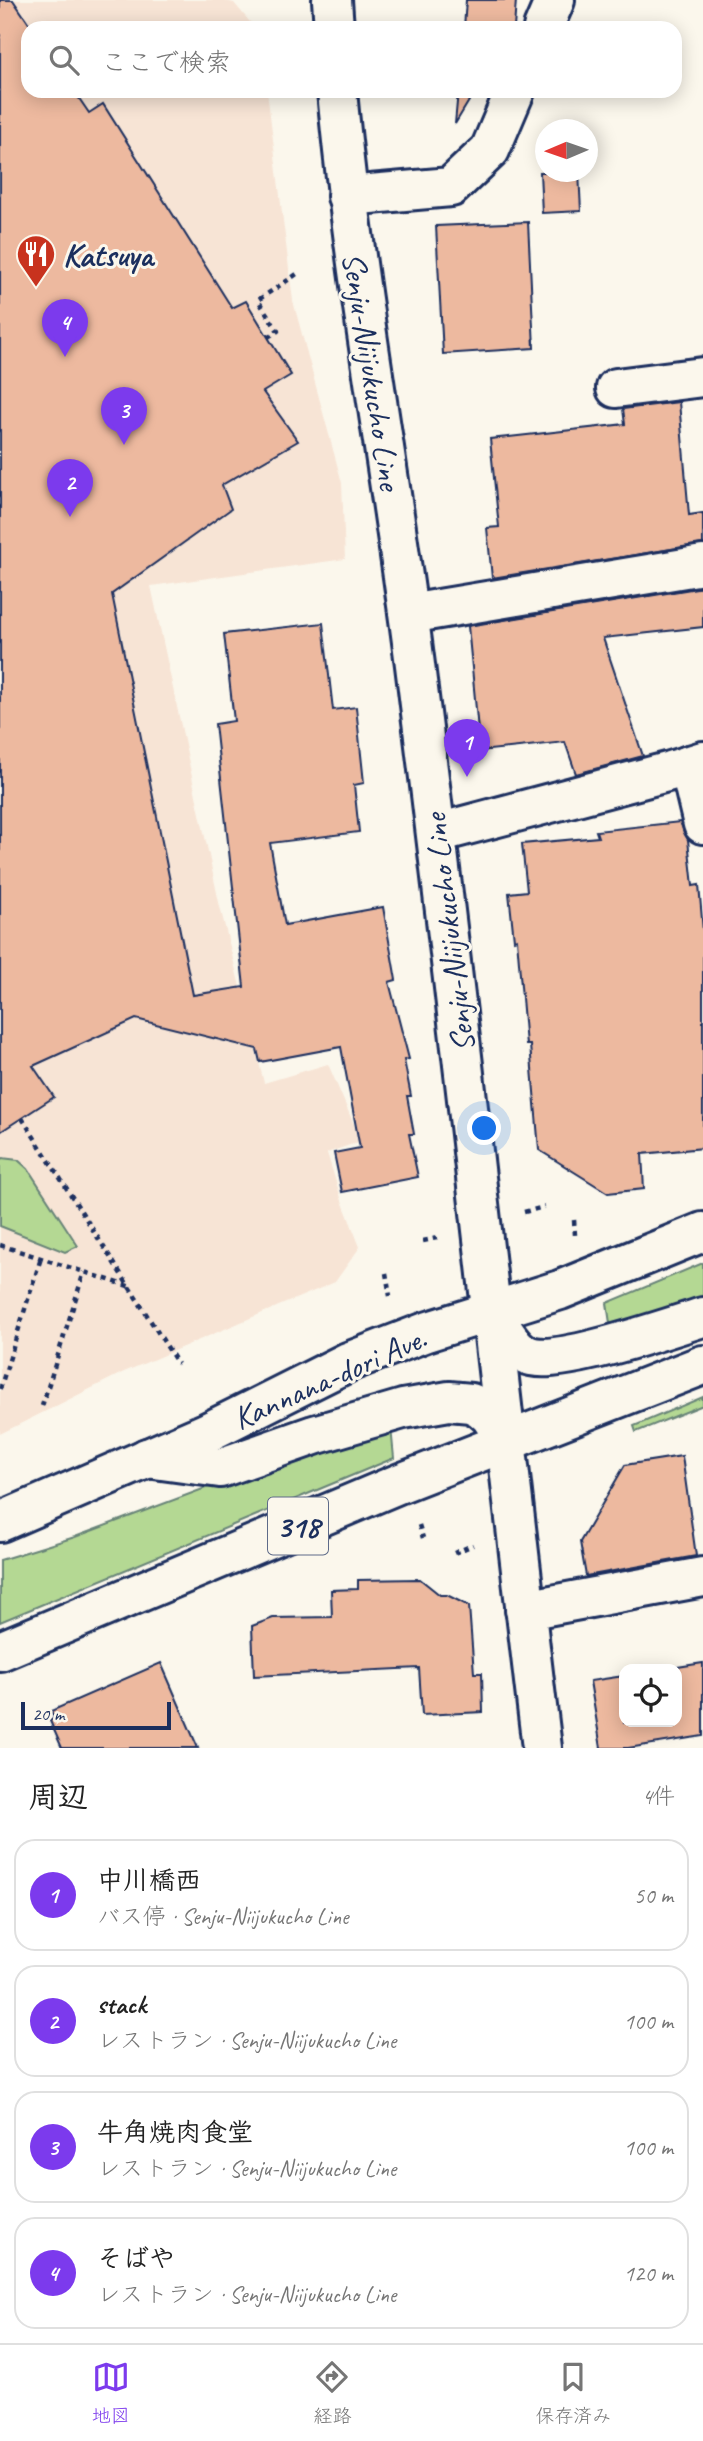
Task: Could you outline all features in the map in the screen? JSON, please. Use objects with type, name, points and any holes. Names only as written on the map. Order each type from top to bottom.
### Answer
[{"type":"main road","points":[[332,0],[334,21]]},
{"type":"main road","points":[[545,21],[555,0]]},
{"type":"main road","name":"Senju-Niijukucho Line","points":[[338,98],[347,196],[409,614],[437,833],[542,1748]]},
{"type":"main road","points":[[347,196],[451,187],[490,150],[512,98]]},
{"type":"main road","points":[[616,388],[703,377]]},
{"type":"main road","points":[[409,614],[703,565]]},
{"type":"main road","points":[[437,833],[696,763],[703,824]]},
{"type":"main road","name":"Kannana-dori Ave.","points":[[0,1522],[206,1433],[348,1362],[426,1332],[560,1290],[703,1232]]},
{"type":"main road","points":[[492,1312],[515,1346],[535,1357],[576,1352],[703,1317]]},
{"type":"main road","name":"318","points":[[0,1651],[398,1484],[703,1366]]},
{"type":"main road","points":[[146,1458],[220,1468],[314,1435],[404,1409],[449,1401],[481,1408],[490,1416],[507,1442]]},
{"type":"main road","points":[[525,1610],[703,1577]]},
{"type":"path","points":[[268,337],[278,331],[258,300],[297,274]]},
{"type":"path","points":[[22,1118],[178,1363]]},
{"type":"path","points":[[519,1214],[544,1207]]},
{"type":"path","points":[[0,1245],[131,1287]]},
{"type":"path","points":[[0,1389],[41,1258]]},
{"type":"path","points":[[42,1406],[84,1272]]},
{"type":"path","points":[[386,1273],[391,1302]]},
{"type":"path","points":[[454,1553],[475,1544]]},
{"type":"shaded area","points":[[0,0],[221,0],[234,3],[249,21],[21,21],[21,98],[268,98],[293,301],[342,483],[345,559],[151,586],[220,907],[264,1083],[328,1064],[361,1141],[327,1153],[360,1247],[335,1282],[124,1372],[0,1434]]},
{"type":"green space","points":[[2,1158],[18,1160],[28,1169],[78,1246],[65,1252],[0,1226]]},
{"type":"green space","points":[[703,1263],[703,1302],[611,1330],[607,1303]]},
{"type":"green space","points":[[703,1397],[703,1405],[636,1432],[634,1426]]},
{"type":"green space","points":[[391,1427],[394,1458],[0,1622],[0,1560],[75,1537],[227,1480]]},
{"type":"building","points":[[0,0],[13,0],[27,21],[21,21],[21,98],[79,98],[89,113],[103,104],[232,308],[246,301],[291,375],[263,392],[298,441],[222,485],[231,509],[112,594],[193,995],[244,987],[215,724],[234,721],[224,634],[323,623],[333,710],[356,707],[364,783],[354,785],[359,832],[270,843],[285,925],[383,907],[396,980],[389,982],[409,1059],[404,1060],[411,1096],[407,1096],[414,1134],[409,1134],[418,1177],[342,1192],[334,1153],[360,1148],[341,1047],[260,1062],[257,1049],[136,1019],[33,1066],[54,1097],[0,1132]]},
{"type":"building","points":[[466,0],[516,0],[514,21],[464,21]]},
{"type":"building","points":[[457,98],[471,98],[455,124]]},
{"type":"building","points":[[540,182],[580,182],[581,211],[542,213]]},
{"type":"building","points":[[528,222],[534,348],[443,354],[436,226]]},
{"type":"building","points":[[679,402],[689,515],[703,513],[703,544],[492,578],[487,528],[499,527],[490,439],[625,424],[623,409]]},
{"type":"building","points":[[703,587],[703,627],[603,638],[643,756],[576,774],[565,742],[480,751],[468,626]]},
{"type":"building","points":[[680,822],[688,840],[693,886],[699,885],[703,931],[703,1148],[642,1154],[644,1189],[608,1193],[539,1150],[530,1045],[526,1045],[517,939],[514,940],[509,893],[527,891],[522,844],[598,837],[596,831]]},
{"type":"building","points":[[682,1456],[696,1556],[586,1576],[580,1542],[625,1465]]},
{"type":"building","points":[[420,1579],[440,1595],[447,1595],[469,1606],[474,1673],[482,1673],[483,1712],[422,1715],[419,1668],[254,1676],[252,1626],[273,1618],[332,1617],[331,1590],[358,1589],[358,1580]]},
{"type":"building","points":[[161,1663],[198,1748],[62,1748],[50,1721],[54,1718],[51,1711]]},
{"type":"building","points":[[703,1663],[703,1736],[628,1748],[601,1748],[590,1681],[619,1677],[619,1727],[682,1727],[682,1666]]},
{"type":"place","name":"Katsuya","points":[[36,288]]},
{"type":"place","name":"そばや","points":[[65,357]]},
{"type":"place","name":"牛角焼肉食堂","points":[[124,445]]},
{"type":"place","name":"stack","points":[[70,517]]},
{"type":"place","name":"中川橋西","points":[[467,777]]}]
